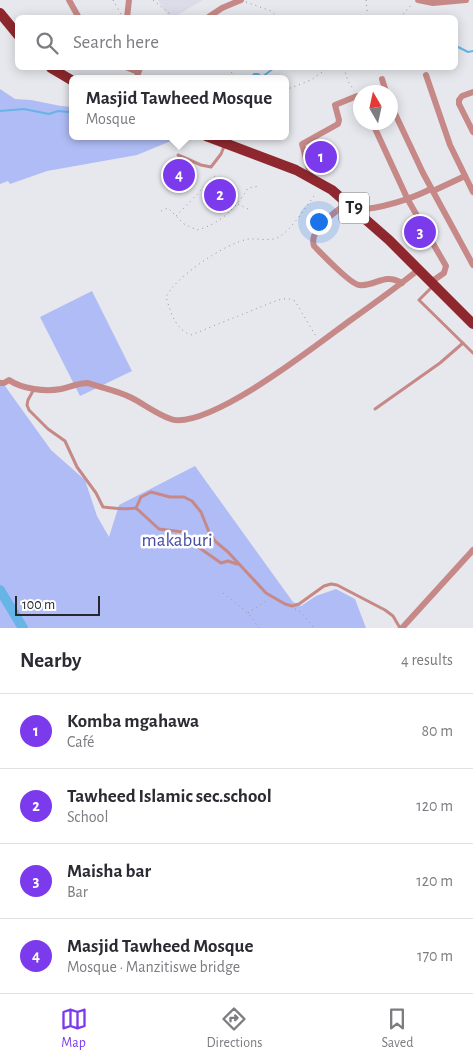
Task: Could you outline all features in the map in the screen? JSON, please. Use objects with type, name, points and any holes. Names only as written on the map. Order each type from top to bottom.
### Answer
[{"type":"highway","points":[[0,14],[15,32]]},
{"type":"highway","points":[[54,70],[69,79]]},
{"type":"highway","name":"T9","points":[[216,140],[311,177],[332,190],[348,202],[473,324]]},
{"type":"street","points":[[69,0],[77,15]]},
{"type":"street","points":[[126,15],[129,0]]},
{"type":"street","points":[[212,15],[240,0]]},
{"type":"street","points":[[417,0],[440,2],[466,0]]},
{"type":"street","points":[[426,75],[440,120],[473,192]]},
{"type":"street","points":[[382,79],[384,85]]},
{"type":"street","points":[[473,92],[462,96],[459,100],[459,104],[473,132]]},
{"type":"street","points":[[311,177],[302,144],[338,124],[339,120],[335,105],[353,99]]},
{"type":"street","points":[[398,120],[432,190],[473,265]]},
{"type":"street","points":[[376,130],[408,200],[446,266],[444,273],[433,283]]},
{"type":"street","points":[[356,210],[380,208],[408,200],[465,176]]},
{"type":"street","points":[[348,202],[314,233],[312,240],[314,246],[354,283],[365,284],[390,278],[402,283]]},
{"type":"street","points":[[0,383],[9,380],[18,385],[35,389],[58,389],[88,383],[130,396],[171,419],[182,420],[204,414],[231,401],[287,368],[418,270]]},
{"type":"street","points":[[401,628],[473,550]]},
{"type":"lane","points":[[178,155],[211,168],[222,154],[226,144]]},
{"type":"lane","points":[[433,283],[419,300],[473,353]]},
{"type":"lane","points":[[375,409],[440,363],[463,343]]},
{"type":"lane","points":[[35,389],[28,400],[29,410],[48,429],[65,441],[77,467],[96,493],[103,507],[113,506],[120,510],[136,508],[159,529],[183,532],[191,542],[221,563],[228,561],[240,565]]},
{"type":"lane","points":[[136,508],[141,497],[151,492],[170,497],[188,498],[197,505],[213,538],[272,597],[292,606],[299,604],[324,586],[337,585],[385,610],[393,616],[401,628]]},
{"type":"path","points":[[113,0],[123,15]]},
{"type":"path","points":[[153,0],[170,15]]},
{"type":"path","points":[[240,0],[271,11],[276,15]]},
{"type":"path","points":[[366,0],[368,15]]},
{"type":"path","points":[[403,15],[417,0]]},
{"type":"path","points":[[289,88],[311,80],[325,70]]},
{"type":"path","points":[[345,70],[348,81],[353,88]]},
{"type":"path","points":[[176,216],[216,175]]},
{"type":"path","points":[[161,211],[168,208],[190,228],[197,230],[208,227],[230,212],[248,188],[259,186]]},
{"type":"path","points":[[203,190],[230,212]]},
{"type":"path","points":[[314,196],[280,236],[266,240],[248,239],[217,251],[175,284],[169,290],[166,298],[177,324],[183,332],[191,335],[273,302],[290,298],[295,301],[320,342]]},
{"type":"path","points":[[237,204],[248,209]]},
{"type":"path","points":[[223,593],[248,613],[259,628]]},
{"type":"path","points":[[248,613],[272,597]]},
{"type":"path","points":[[292,606],[314,628]]},
{"type":"shaded area","points":[[158,0],[203,0],[177,15],[168,15]]},
{"type":"green space","points":[[0,89],[15,99],[69,107],[69,140],[173,140],[137,155],[47,171],[10,184],[8,181],[0,184]]},
{"type":"green space","points":[[92,291],[132,371],[80,396],[40,317]]},
{"type":"green space","name":"makaburi","points":[[0,379],[51,450],[85,480],[97,516],[109,537],[119,505],[195,466],[293,602],[301,606],[316,596],[336,589],[355,599],[366,628],[0,628]]},
{"type":"waterway","points":[[458,47],[468,52],[473,51]]},
{"type":"waterway","points":[[265,75],[271,70]]},
{"type":"waterway","points":[[253,75],[259,75]]},
{"type":"waterway","points":[[0,111],[24,109],[49,114],[58,111],[69,112]]},
{"type":"waterway","points":[[0,590],[23,628]]},
{"type":"place","name":"Komba mgahawa","points":[[321,157]]},
{"type":"place","name":"Masjid Tawheed Mosque","points":[[179,175]]},
{"type":"place","name":"Tawheed Islamic sec.school","points":[[220,195]]},
{"type":"place","name":"Maisha bar","points":[[420,232]]}]
